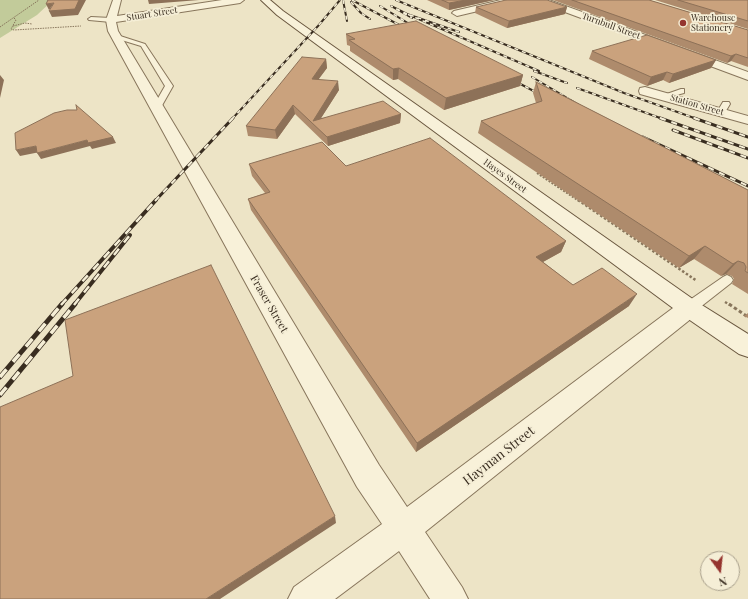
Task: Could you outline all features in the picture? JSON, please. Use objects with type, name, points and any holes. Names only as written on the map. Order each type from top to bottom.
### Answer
[{"type":"street","name":"Stuart Street","points":[[109,19],[240,0]]},
{"type":"street","name":"Hayes Street","points":[[265,0],[280,13],[689,308],[748,347]]},
{"type":"street","points":[[457,12],[513,0]]},
{"type":"street","name":"Turnbull Street","points":[[541,0],[748,76]]},
{"type":"street","name":"Fraser Street","points":[[109,19],[157,107],[368,476],[450,599]]},
{"type":"street","name":"Station Street","points":[[646,91],[724,108],[748,120]]},
{"type":"street","name":"Hayman Street","points":[[306,599],[430,509],[689,308]]},
{"type":"lane","points":[[109,19],[143,45],[169,86],[157,107]]},
{"type":"lane","points":[[665,96],[681,90]]},
{"type":"lane","points":[[689,308],[727,280]]},
{"type":"path","points":[[1,26],[39,0]]},
{"type":"path","points":[[14,18],[16,20],[12,30],[74,26],[85,27]]},
{"type":"path","points":[[13,26],[25,23],[32,24]]},
{"type":"path","points":[[738,311],[748,317]]},
{"type":"green space","points":[[0,0],[53,0],[37,15],[0,38]]},
{"type":"building","points":[[48,0],[79,0],[75,9],[49,11],[54,3],[46,4]]},
{"type":"building","points":[[442,0],[466,0],[449,3]]},
{"type":"building","points":[[506,0],[547,0],[567,7],[509,21],[476,7]]},
{"type":"building","points":[[572,0],[649,0],[748,30],[748,58],[736,54],[731,56]]},
{"type":"building","points":[[678,0],[748,0],[748,21]]},
{"type":"building","points":[[416,21],[523,75],[446,98],[399,68],[393,69],[349,40],[355,39],[346,34]]},
{"type":"building","points":[[647,35],[716,60],[673,74],[667,72],[651,77],[592,51]]},
{"type":"building","points":[[302,57],[326,59],[312,79],[338,81],[313,121],[383,101],[401,114],[327,137],[293,105],[275,130],[246,126]]},
{"type":"building","points":[[536,82],[748,190],[748,273],[745,271],[746,267],[744,263],[738,261],[733,264],[705,246],[689,256],[481,121],[542,101]]},
{"type":"building","points":[[76,105],[113,137],[88,143],[87,140],[37,153],[36,146],[16,150],[15,133],[54,113],[67,110],[77,110]]},
{"type":"building","points":[[430,138],[566,241],[536,257],[573,285],[602,268],[637,294],[417,443],[248,199],[270,192],[249,164],[322,142],[346,166]]},
{"type":"building","points":[[211,265],[335,516],[206,599],[0,599],[0,407],[73,376],[65,320]]},
{"type":"railway","points":[[232,119],[340,0]]},
{"type":"railway","points":[[343,0],[347,21]]},
{"type":"railway","points":[[352,0],[403,27]]},
{"type":"railway","points":[[396,0],[624,93],[697,119]]},
{"type":"railway","points":[[351,2],[361,13],[370,19]]},
{"type":"railway","points":[[380,6],[416,28]]},
{"type":"railway","points":[[407,14],[391,6],[412,18]]},
{"type":"railway","points":[[407,14],[459,32]]},
{"type":"railway","points":[[407,14],[539,71]]},
{"type":"railway","points":[[534,71],[567,83]]},
{"type":"railway","points":[[532,77],[579,105]]},
{"type":"railway","points":[[511,79],[543,96]]},
{"type":"railway","points":[[577,88],[663,119]]},
{"type":"railway","points":[[155,201],[233,118]]},
{"type":"railway","points":[[660,118],[748,149]]},
{"type":"railway","points":[[694,118],[748,137]]},
{"type":"railway","points":[[673,130],[748,158]]},
{"type":"railway","points":[[643,137],[748,186]]},
{"type":"railway","points":[[61,305],[156,200]]},
{"type":"railway","points":[[74,305],[130,235]]},
{"type":"railway","points":[[0,377],[62,304]]},
{"type":"railway","points":[[0,395],[75,304]]},
{"type":"place","name":"Warehouse Stationery","points":[[683,23]]}]
